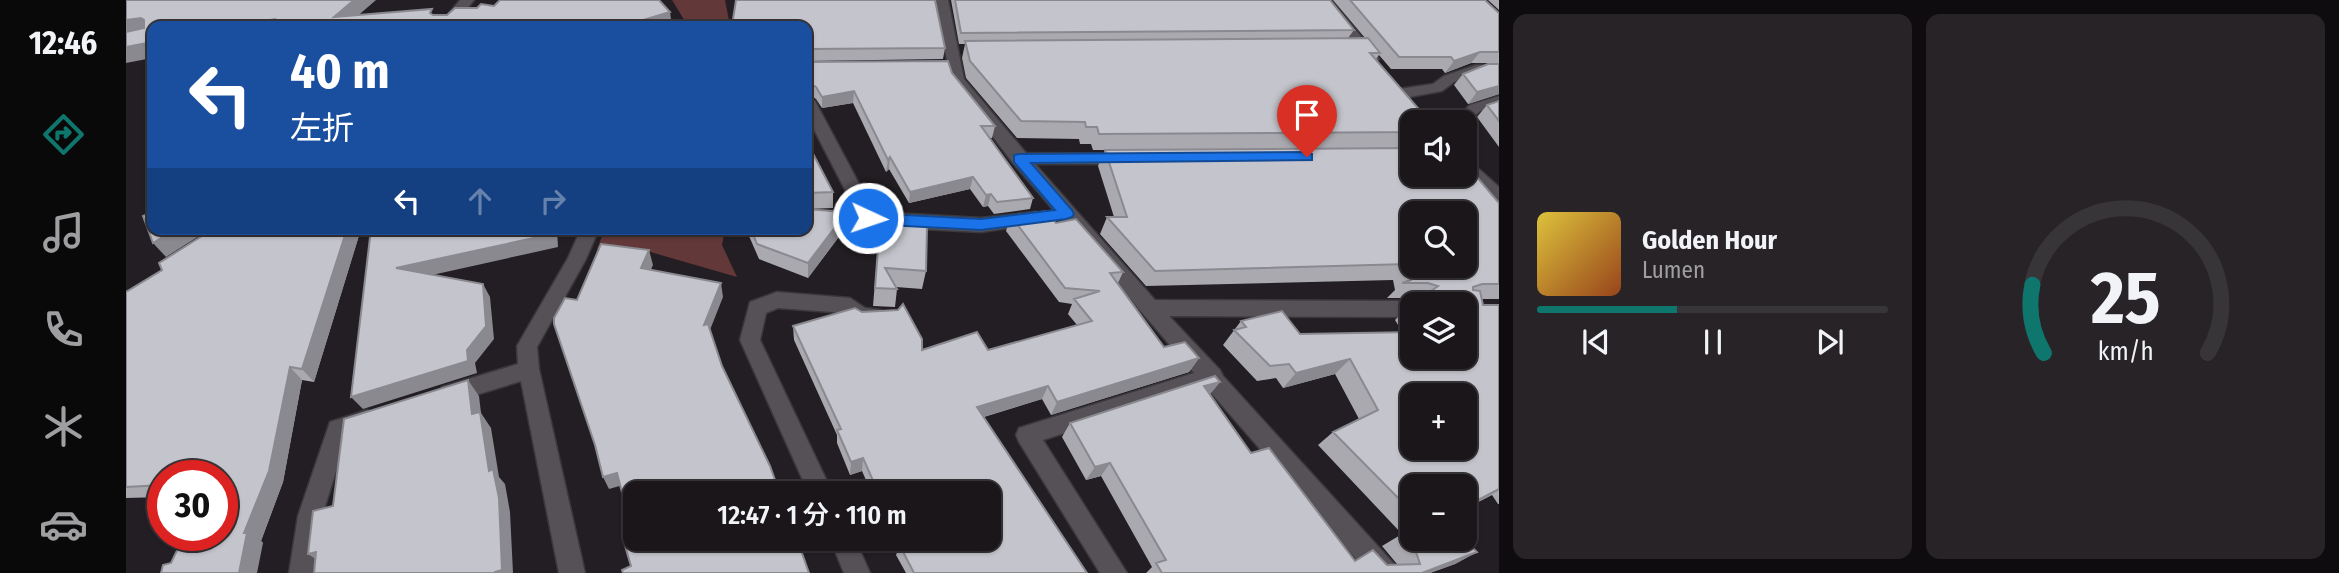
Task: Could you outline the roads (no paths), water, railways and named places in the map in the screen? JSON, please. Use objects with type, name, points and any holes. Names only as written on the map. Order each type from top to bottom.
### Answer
[{"type":"street","points":[[450,21],[467,0]]},
{"type":"street","points":[[941,0],[957,80],[1066,214],[1213,376],[1385,573]]},
{"type":"street","points":[[1324,0],[1356,48],[1392,85],[1411,110]]},
{"type":"street","points":[[1392,85],[1437,88],[1449,79],[1476,69],[1499,69]]},
{"type":"street","points":[[1473,110],[1499,101]]},
{"type":"street","points":[[812,111],[868,218]]},
{"type":"street","points":[[1019,159],[1141,158]]},
{"type":"street","points":[[1477,177],[1499,197]]},
{"type":"street","points":[[812,217],[981,225],[1066,214]]},
{"type":"street","points":[[572,573],[529,369],[527,346],[587,235]]},
{"type":"street","points":[[815,481],[750,341],[757,308],[778,300],[850,306],[861,316],[889,316]]},
{"type":"street","points":[[1152,308],[1400,309]]},
{"type":"street","points":[[427,401],[529,369]]},
{"type":"street","points":[[1114,573],[1027,435],[1213,376]]},
{"type":"street","points":[[302,573],[310,516],[338,429],[389,413]]},
{"type":"street","points":[[847,551],[857,573]]}]
